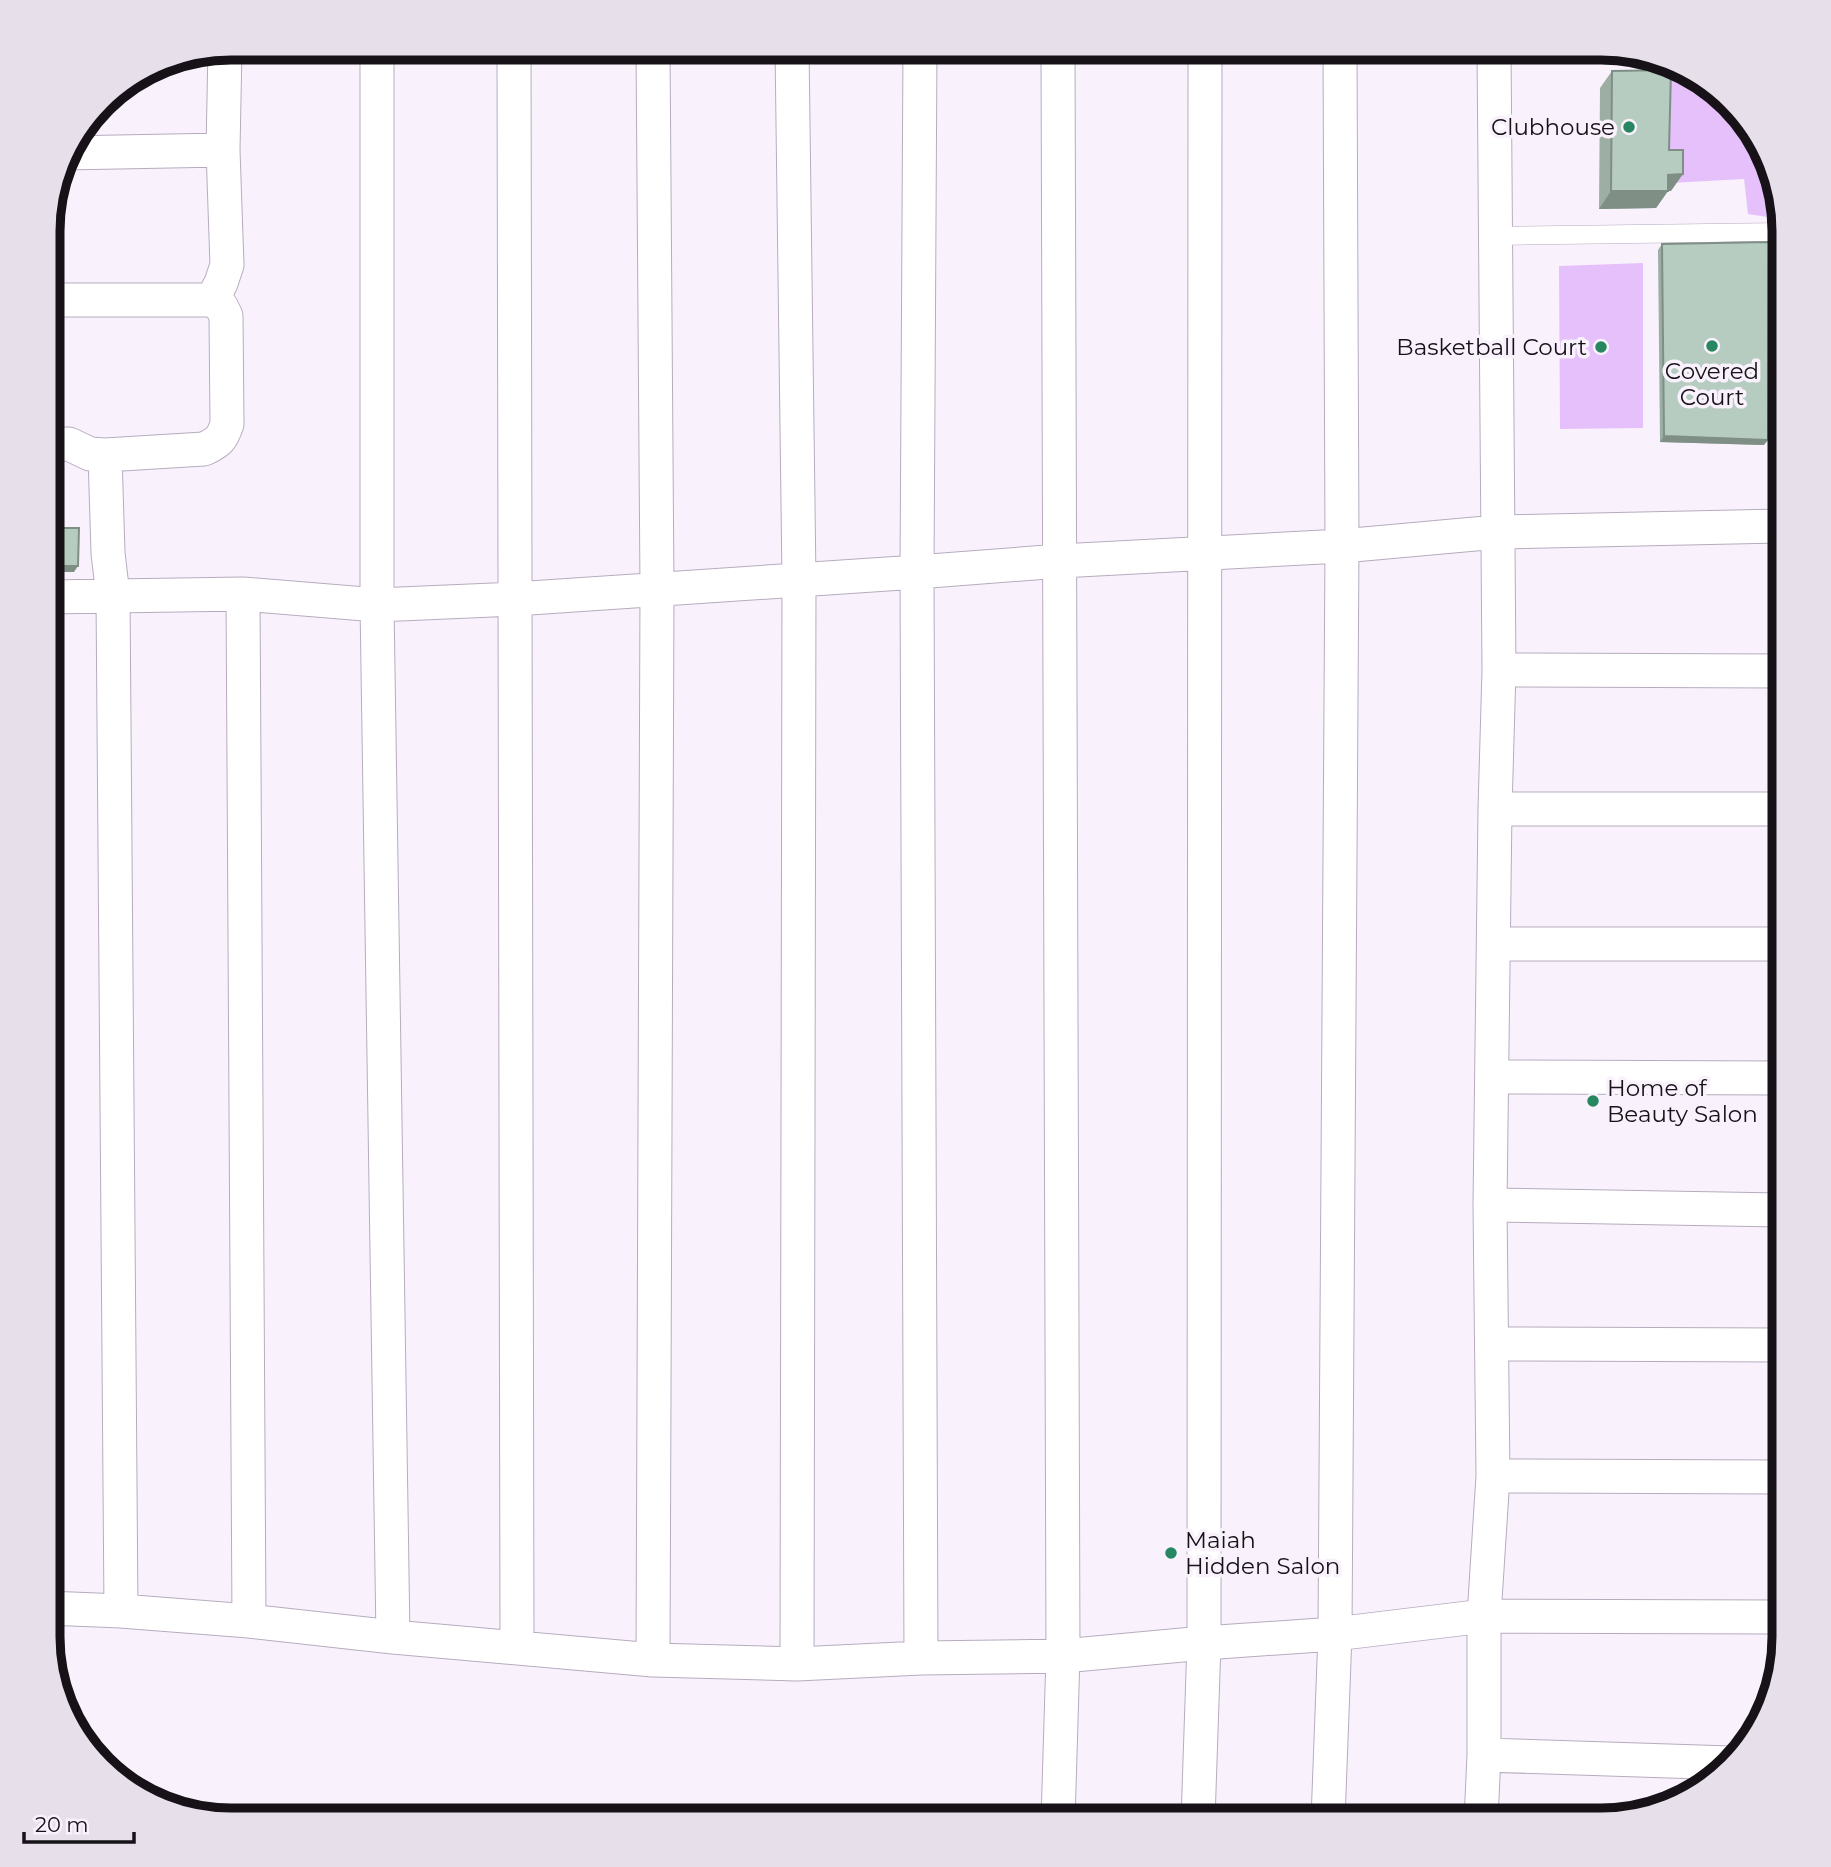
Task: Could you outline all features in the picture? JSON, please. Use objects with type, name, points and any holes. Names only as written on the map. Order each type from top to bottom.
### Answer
[{"type":"street","points":[[212,300],[227,265],[223,149],[225,60]]},
{"type":"street","points":[[377,60],[377,605],[393,1637]]},
{"type":"street","points":[[514,60],[517,1648]]},
{"type":"street","points":[[653,60],[657,589],[653,1660]]},
{"type":"street","points":[[792,60],[799,580],[797,1664]]},
{"type":"street","points":[[920,60],[917,572],[921,1658]]},
{"type":"street","points":[[1058,60],[1063,1656],[1058,1808]]},
{"type":"street","points":[[1198,1808],[1204,1643],[1205,60]]},
{"type":"street","points":[[1328,1808],[1335,1634],[1342,546],[1340,60]]},
{"type":"street","points":[[1482,1808],[1484,1616],[1493,1476],[1490,1205],[1499,670],[1494,60]]},
{"type":"street","points":[[79,153],[223,149]]},
{"type":"street","points":[[60,300],[212,300],[221,306],[226,316],[227,424],[222,438],[204,449],[105,455],[90,454],[69,444],[60,444]]},
{"type":"street","points":[[105,455],[108,553],[113,596],[121,1611]]},
{"type":"street","points":[[60,597],[243,594],[377,605],[515,599],[1060,561],[1342,546],[1497,532],[1772,526]]},
{"type":"street","points":[[243,594],[249,1621]]},
{"type":"street","points":[[1499,670],[1772,671]]},
{"type":"street","points":[[1495,809],[1772,809]]},
{"type":"street","points":[[1494,944],[1772,944]]},
{"type":"street","points":[[1493,1077],[1772,1077]]},
{"type":"street","points":[[1490,1205],[1772,1210]]},
{"type":"street","points":[[1493,1344],[1772,1345]]},
{"type":"street","points":[[1493,1476],[1772,1477]]},
{"type":"street","points":[[60,1609],[249,1621],[653,1660],[797,1664],[921,1658],[1063,1656],[1335,1634],[1484,1616],[1772,1616]]},
{"type":"street","points":[[1484,1755],[1715,1763]]},
{"type":"lane","points":[[1497,236],[1772,232]]},
{"type":"shaded area","points":[[1667,74],[1705,95],[1736,126],[1749,145],[1762,176],[1771,218],[1748,214],[1744,179],[1671,183]]},
{"type":"shaded area","name":"Basketball Court","points":[[1643,263],[1643,428],[1560,429],[1559,266]]},
{"type":"building","name":"Clubhouse","points":[[1659,70],[1671,75],[1669,150],[1683,150],[1683,174],[1668,175],[1668,191],[1611,191],[1612,71]]},
{"type":"building","name":"Covered Court","points":[[1769,242],[1768,440],[1664,436],[1662,244]]},
{"type":"building","points":[[60,528],[79,528],[78,566],[60,566]]},
{"type":"place","name":"Clubhouse","points":[[1629,127]]},
{"type":"place","name":"Covered Court","points":[[1712,346]]},
{"type":"place","name":"Basketball Court","points":[[1601,347]]},
{"type":"place","name":"Home of Beauty Salon","points":[[1593,1101]]},
{"type":"place","name":"Maiah Hidden Salon","points":[[1171,1553]]}]
